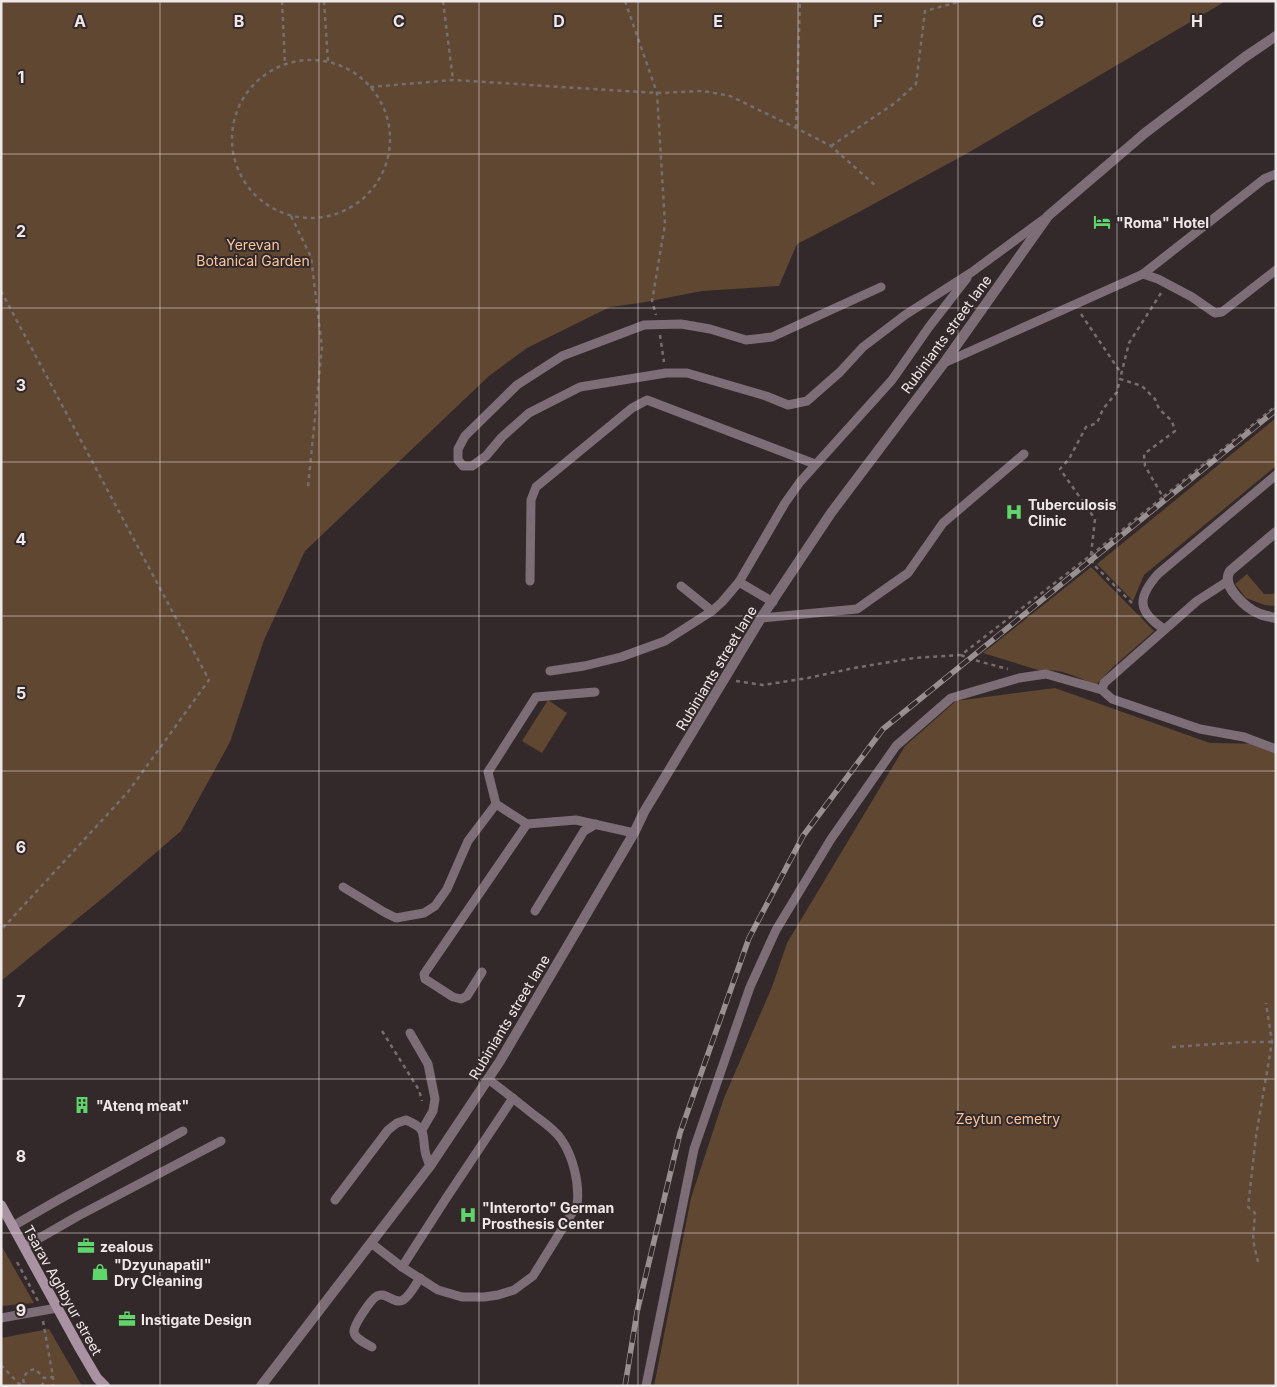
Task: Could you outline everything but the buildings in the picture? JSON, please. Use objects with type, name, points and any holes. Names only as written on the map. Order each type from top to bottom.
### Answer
[{"type":"main road","name":"Tsarav Aghbyur street","points":[[1,1205],[92,1371],[105,1386]]},
{"type":"street","name":"Rubiniants street lane","points":[[261,1386],[430,1166],[488,1079],[634,833],[644,812],[761,618],[831,513],[944,363],[1048,216],[1145,133],[1276,36]]},
{"type":"street","points":[[1276,532],[1227,575],[1230,588],[1237,598],[1258,613],[1276,618]]},
{"type":"lane","points":[[944,363],[1143,274],[1264,179],[1276,174]]},
{"type":"lane","points":[[880,287],[772,337],[746,340],[710,329],[681,324],[644,325],[562,356],[517,385],[465,436],[458,450],[458,460],[462,466],[472,466],[486,456],[502,437],[529,413],[580,387],[666,374],[687,373],[766,396],[788,405],[807,401],[840,372],[862,347],[905,314],[972,272],[1048,216]]},
{"type":"lane","points":[[1143,274],[1167,283],[1215,312],[1222,312],[1276,270]]},
{"type":"lane","points":[[550,671],[584,666],[622,657],[665,641],[712,611],[722,602],[739,582],[784,503],[815,464],[892,380],[929,327],[972,272]]},
{"type":"lane","points":[[530,582],[532,500],[536,487],[632,408],[647,400],[815,464]]},
{"type":"lane","points":[[761,618],[857,609],[908,573],[943,523],[1024,454]]},
{"type":"lane","points":[[1164,629],[1148,616],[1144,609],[1142,601],[1148,586],[1158,574],[1276,475]]},
{"type":"lane","points":[[1102,690],[1104,683],[1164,629],[1197,601],[1228,581]]},
{"type":"lane","points":[[739,582],[773,602]]},
{"type":"lane","points":[[681,586],[712,611]]},
{"type":"lane","points":[[646,1386],[694,1149],[750,987],[776,930],[831,839],[896,746],[951,698],[1019,678],[1046,674],[1102,690],[1112,699],[1200,729],[1244,737],[1276,749]]},
{"type":"lane","points":[[595,692],[536,697],[488,772],[496,804],[527,824],[576,820],[634,833]]},
{"type":"lane","points":[[343,887],[396,918],[424,913],[435,906],[447,890],[468,841],[496,804]]},
{"type":"lane","points":[[482,972],[467,996],[461,1000],[453,997],[425,978],[424,974],[527,824]]},
{"type":"lane","points":[[535,911],[584,831],[596,824]]},
{"type":"lane","points":[[410,1033],[428,1064],[435,1099],[433,1111],[422,1130]]},
{"type":"lane","points":[[371,1243],[438,1290],[462,1297],[498,1296],[514,1290],[533,1276],[577,1205],[578,1183],[569,1153],[560,1138],[548,1126],[488,1079]]},
{"type":"lane","points":[[402,1266],[513,1098]]},
{"type":"lane","points":[[335,1200],[388,1130],[397,1123],[406,1120],[414,1123],[422,1130],[425,1151],[430,1166]]},
{"type":"lane","points":[[13,1226],[183,1131]]},
{"type":"lane","points":[[24,1248],[78,1216],[221,1141]]},
{"type":"lane","points":[[372,1347],[354,1334],[357,1322],[369,1304],[374,1297],[380,1294],[398,1301],[403,1300],[420,1278]]},
{"type":"lane","points":[[1,1318],[57,1308]]},
{"type":"path","points":[[282,1],[285,64]]},
{"type":"path","points":[[324,1],[328,62]]},
{"type":"path","points":[[443,1],[453,80]]},
{"type":"path","points":[[625,1],[656,92],[665,224],[652,301],[666,374]]},
{"type":"path","points":[[796,128],[800,1]]},
{"type":"path","points":[[831,146],[895,102],[916,84],[925,11],[962,1]]},
{"type":"path","points":[[306,60],[328,62],[351,71],[370,87],[384,108],[390,132],[388,158],[378,181],[362,200],[340,213],[316,218],[291,216],[268,205],[249,188],[237,166],[232,142],[235,117],[246,94],[263,76],[285,64],[306,60]]},
{"type":"path","points":[[370,87],[453,80],[656,92],[703,91],[730,96],[831,146],[877,187]]},
{"type":"path","points":[[291,216],[311,257],[322,347],[308,487]]},
{"type":"path","points":[[1144,609],[1137,609],[1093,564],[1095,519],[1060,469],[1069,459],[1086,427],[1097,423],[1103,410],[1117,392],[1129,343],[1167,283]]},
{"type":"path","points":[[1,291],[209,680],[128,792],[1,930]]},
{"type":"path","points":[[1,306],[7,303]]},
{"type":"path","points":[[1075,304],[1121,373]]},
{"type":"path","points":[[1120,379],[1142,386],[1172,421],[1175,431],[1144,454],[1145,466],[1163,497]]},
{"type":"path","points":[[961,655],[1092,555],[1276,406]]},
{"type":"path","points":[[725,679],[762,685],[914,658],[961,655],[1007,668],[1019,678]]},
{"type":"path","points":[[1258,1262],[1253,1240],[1256,1213],[1248,1207],[1256,1136],[1274,1042],[1266,1002]]},
{"type":"path","points":[[382,1031],[419,1090]]},
{"type":"path","points":[[1172,1047],[1274,1042]]},
{"type":"path","points":[[15,1259],[39,1302],[53,1386]]},
{"type":"path","points":[[1,1365],[22,1385]]},
{"type":"path","points":[[22,1385],[23,1378],[28,1372],[35,1369],[44,1378]]},
{"type":"path","points":[[44,1378],[53,1377]]},
{"type":"path","points":[[41,1386],[44,1378]]},
{"type":"green space","name":"Yerevan Botanical Garden","points":[[1,1],[1226,1],[966,154],[797,244],[779,286],[702,291],[610,307],[527,348],[489,376],[305,551],[264,640],[230,742],[181,831],[109,893],[1,981]]},
{"type":"green space","points":[[1276,418],[1276,466],[1144,575],[1133,601],[1097,564]]},
{"type":"green space","points":[[1091,567],[1154,631],[1113,667],[1096,685],[1062,672],[1041,671],[983,653]]},
{"type":"green space","points":[[1247,574],[1264,594],[1276,593],[1276,606],[1265,605],[1246,598],[1235,584]]},
{"type":"green space","name":"Zeytun cemetry","points":[[1055,688],[1210,743],[1276,744],[1276,1386],[654,1386],[691,1198],[724,1098],[772,987],[787,943],[905,746],[956,701]]},
{"type":"green space","points":[[548,700],[567,713],[542,753],[522,741]]},
{"type":"green space","points":[[1,1245],[34,1303],[1,1306]]},
{"type":"green space","points":[[49,1329],[82,1386],[1,1386],[1,1338]]},
{"type":"railway","points":[[625,1386],[637,1312],[680,1133],[749,938],[803,836],[883,729],[1276,410]]},
{"type":"place","name":"\"Roma\" Hotel","points":[[1102,222]]},
{"type":"place","name":"Tuberculosis Clinic","points":[[1014,512]]},
{"type":"place","name":"\"Atenq meat\"","points":[[82,1105]]},
{"type":"place","name":"\"Interorto\" German Prosthesis Center","points":[[468,1215]]},
{"type":"place","name":"zealous","points":[[86,1246]]},
{"type":"place","name":"\"Dzyunapatil\" Dry Cleaning","points":[[100,1272]]},
{"type":"place","name":"Instigate Design","points":[[127,1319]]}]
